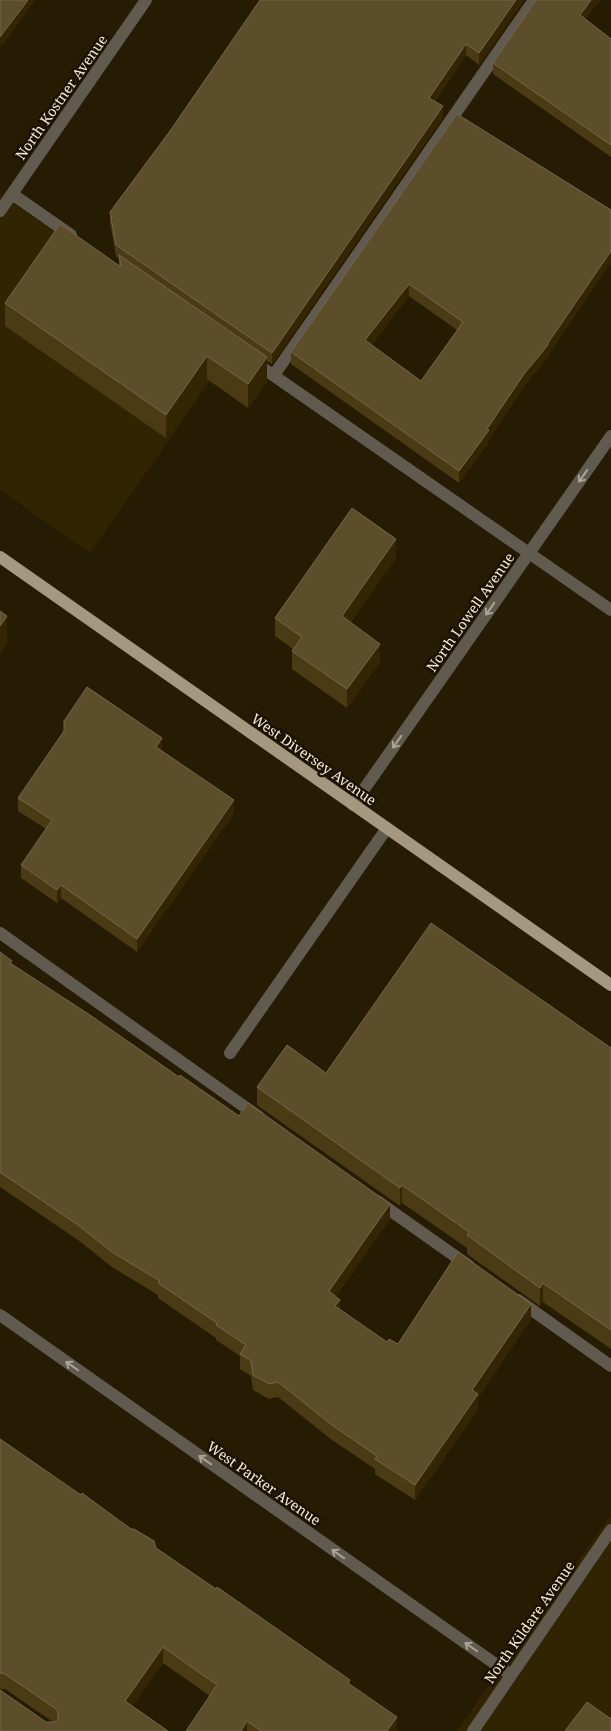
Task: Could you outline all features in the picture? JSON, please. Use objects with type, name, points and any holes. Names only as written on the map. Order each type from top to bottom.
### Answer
[{"type":"main road","name":"West Diversey Avenue","points":[[0,557],[611,985]]},
{"type":"street","name":"North Kostner Avenue","points":[[0,211],[146,0]]},
{"type":"street","points":[[274,375],[534,0]]},
{"type":"street","points":[[12,194],[83,243]]},
{"type":"street","points":[[242,353],[611,610]]},
{"type":"street","name":"North Lowell Avenue","points":[[354,805],[611,436]]},
{"type":"street","points":[[230,1053],[387,828]]},
{"type":"street","points":[[0,933],[269,1124]]},
{"type":"street","points":[[367,1193],[481,1274]]},
{"type":"street","points":[[505,1291],[611,1366]]},
{"type":"street","name":"West Parker Avenue","points":[[0,1316],[511,1675]]},
{"type":"street","name":"North Kildare Avenue","points":[[473,1731],[611,1530]]},
{"type":"shaded area","points":[[0,194],[230,353],[90,553],[0,490]]},
{"type":"shaded area","points":[[611,1515],[611,1731],[456,1731]]},
{"type":"building","points":[[0,0],[28,0],[0,37]]},
{"type":"building","points":[[260,0],[516,0],[479,53],[466,44],[429,98],[443,106],[272,353],[116,245],[110,212],[170,131]]},
{"type":"building","points":[[536,0],[591,0],[580,15],[611,39],[611,145],[493,63]]},
{"type":"building","points":[[457,114],[611,210],[611,251],[548,345],[524,374],[487,429],[489,430],[459,471],[291,352]],"holes":[[[409,284],[463,322],[421,381],[365,340]]]},
{"type":"building","points":[[60,224],[121,267],[119,255],[267,357],[248,384],[207,356],[166,415],[5,303]]},
{"type":"building","points":[[352,508],[396,539],[342,616],[380,644],[347,689],[292,651],[302,637],[275,618]]},
{"type":"building","points":[[0,611],[7,616],[0,626]]},
{"type":"building","points":[[87,687],[162,738],[156,747],[234,800],[137,939],[61,885],[57,890],[21,865],[52,820],[18,798],[64,731],[64,721]]},
{"type":"building","points":[[431,923],[611,1048],[611,1330],[543,1283],[540,1288],[467,1235],[469,1232],[402,1185],[400,1188],[257,1087],[287,1045],[326,1073]]},
{"type":"building","points":[[0,952],[12,961],[10,963],[239,1116],[248,1103],[390,1204],[329,1291],[340,1300],[335,1306],[387,1342],[389,1339],[398,1344],[458,1252],[531,1304],[472,1390],[478,1394],[415,1485],[375,1459],[377,1456],[332,1425],[278,1382],[269,1384],[253,1375],[251,1361],[240,1354],[246,1345],[216,1325],[217,1323],[158,1283],[160,1281],[112,1252],[78,1225],[0,1172]]},
{"type":"building","points":[[0,1439],[81,1495],[82,1493],[131,1529],[154,1541],[156,1548],[216,1589],[217,1587],[350,1680],[348,1683],[397,1717],[387,1731],[261,1731],[247,1721],[241,1731],[186,1731],[217,1685],[163,1647],[125,1701],[168,1731],[0,1731],[0,1690],[46,1722],[55,1722],[58,1719],[58,1712],[5,1674],[0,1673]]},
{"type":"building","points":[[587,1702],[611,1719],[611,1731],[565,1731]]}]
